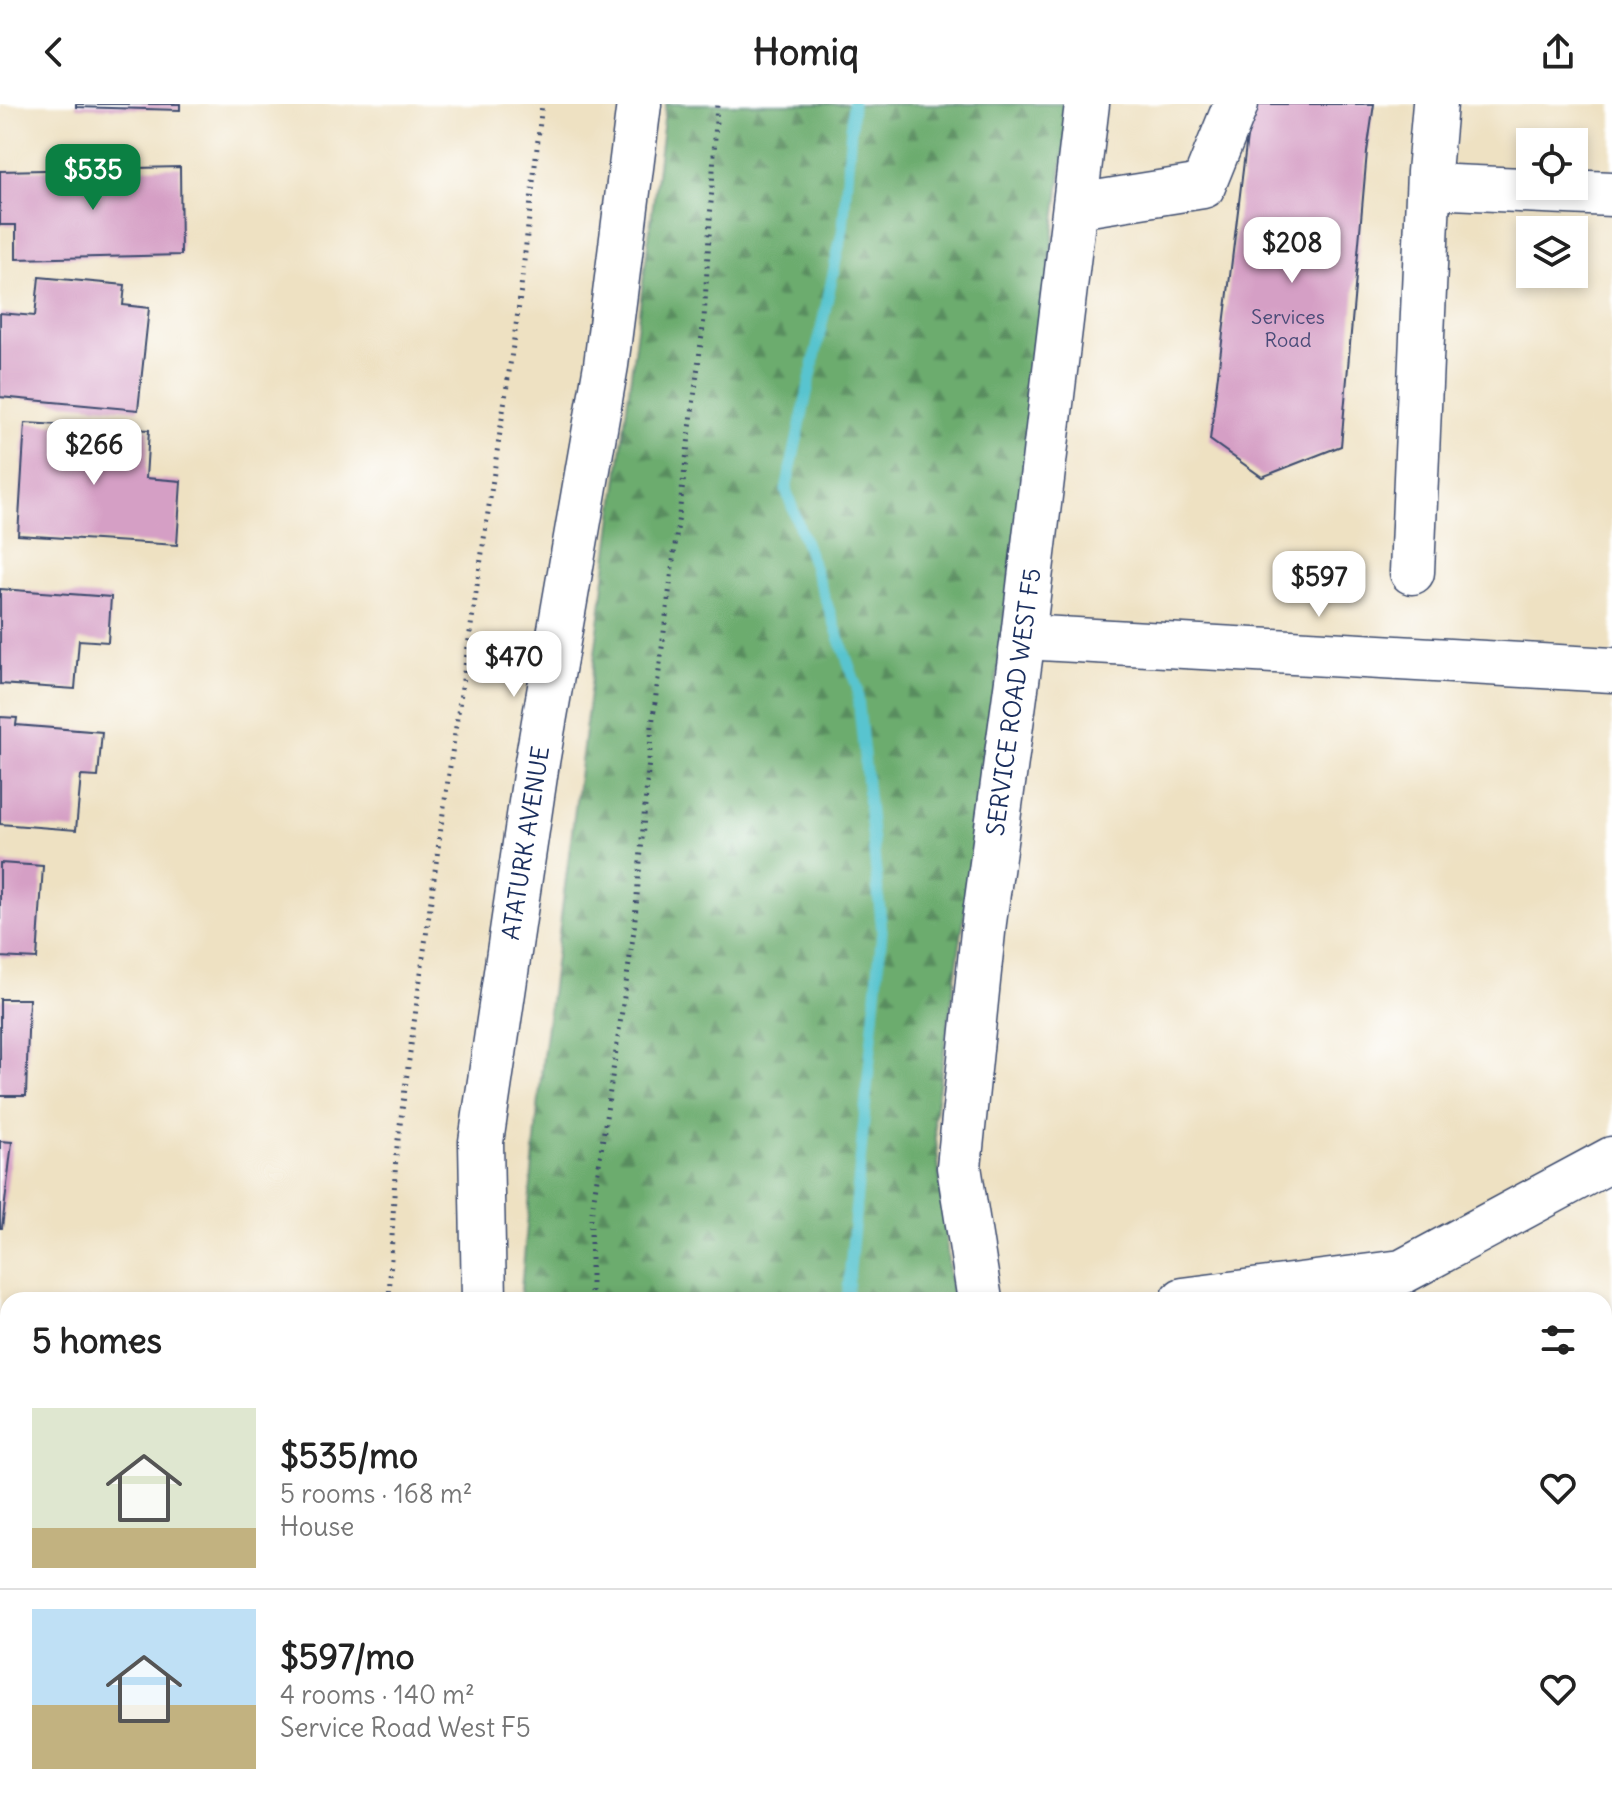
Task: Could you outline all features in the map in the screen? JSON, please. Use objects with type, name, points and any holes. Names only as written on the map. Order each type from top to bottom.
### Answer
[{"type":"street","name":"ATATURK AVENUE","points":[[484,1292],[481,1142],[537,762],[606,365],[639,104]]},
{"type":"street","name":"SERVICE ROAD WEST F5","points":[[979,1292],[959,1167],[984,922],[1023,637],[1087,104]]},
{"type":"street","points":[[1077,206],[1203,186],[1236,104]]},
{"type":"street","points":[[1412,572],[1435,104]]},
{"type":"street","points":[[1429,186],[1612,194]]},
{"type":"street","points":[[1023,637],[1612,670]]},
{"type":"street","points":[[1246,1292],[1402,1272],[1612,1159]]},
{"type":"path","points":[[389,1292],[396,1154],[444,805],[519,305],[542,104]]},
{"type":"path","points":[[591,1292],[591,1218],[634,930],[652,726],[704,319],[717,104]]},
{"type":"green space","points":[[666,104],[1070,104],[981,803],[934,1120],[951,1292],[521,1292],[543,1056]]},
{"type":"building","points":[[76,104],[180,104],[180,110],[76,107]]},
{"type":"building","points":[[1251,104],[1374,104],[1341,446],[1262,477],[1210,440]]},
{"type":"building","points":[[180,167],[181,255],[16,259],[16,225],[0,225],[0,171]]},
{"type":"building","points":[[39,277],[125,285],[123,305],[149,308],[138,410],[0,397],[0,313],[35,316]]},
{"type":"building","points":[[25,423],[149,430],[146,478],[181,481],[177,545],[18,535]]},
{"type":"building","points":[[0,589],[111,597],[108,642],[79,640],[75,689],[0,684]]},
{"type":"building","points":[[0,717],[17,718],[16,725],[102,732],[98,777],[81,776],[76,830],[0,824]]},
{"type":"building","points":[[0,863],[43,866],[37,959],[0,957]]},
{"type":"building","points":[[0,999],[29,999],[26,1096],[0,1096]]},
{"type":"building","points":[[0,1141],[12,1142],[2,1228],[0,1228]]},
{"type":"waterway","points":[[848,1292],[882,931],[857,687],[786,490],[843,228],[853,104]]}]
